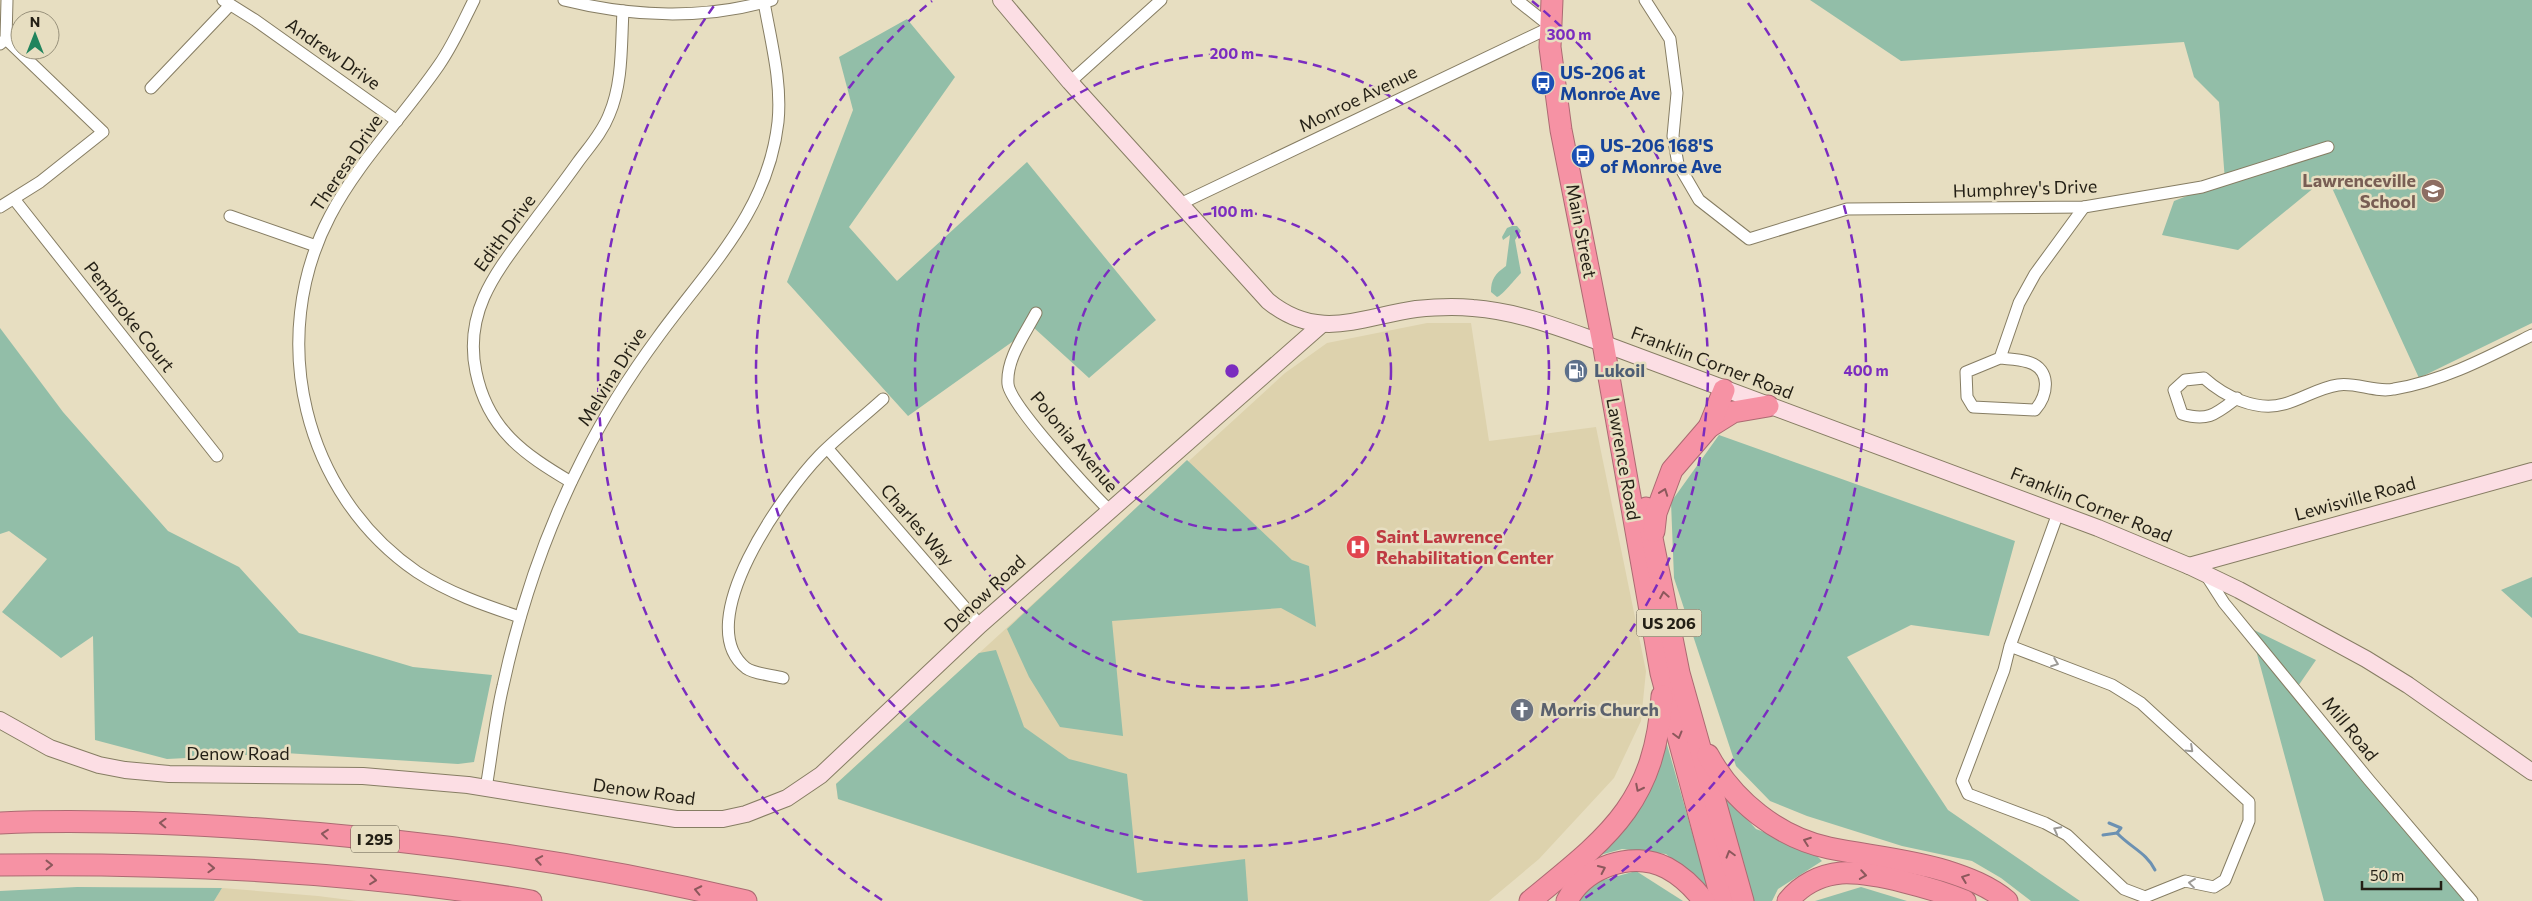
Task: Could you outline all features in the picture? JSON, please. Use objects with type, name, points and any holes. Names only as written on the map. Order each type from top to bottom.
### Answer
[{"type":"highway","name":"Main Street","points":[[1552,0],[1550,27],[1552,69],[1561,130],[1603,343]]},
{"type":"highway","name":"Lawrence Road","points":[[1603,343],[1625,415],[1653,539],[1670,673],[1743,901]]},
{"type":"highway","name":"Lawrence Road","points":[[1603,343],[1670,673],[1722,901]]},
{"type":"highway","points":[[1709,427],[1724,390]]},
{"type":"highway","points":[[1653,539],[1656,513],[1672,470],[1709,427],[1733,412],[1768,406]]},
{"type":"highway","points":[[1530,901],[1595,848],[1626,812],[1639,790],[1656,746],[1670,673]]},
{"type":"highway","points":[[1670,673],[1709,758],[1735,793],[1768,822],[1787,833],[1829,848],[1887,856],[1956,875],[1986,886],[2007,901]]},
{"type":"highway","name":"I 295","points":[[0,823],[102,821],[199,825],[302,832],[467,848],[650,880],[746,901]]},
{"type":"highway","points":[[1567,901],[1579,885],[1590,875],[1617,863],[1633,860],[1646,861],[1668,868],[1684,879],[1704,901]]},
{"type":"highway","name":"I 295","points":[[0,865],[127,866],[283,872],[376,880],[531,901]]},
{"type":"highway","points":[[1788,901],[1803,887],[1815,880],[1842,873],[1896,881],[1965,901]]},
{"type":"street","points":[[0,207],[71,159],[103,132],[15,47],[3,41],[7,0]]},
{"type":"street","name":"Theresa Drive","points":[[474,0],[443,59],[345,191],[316,246],[302,296],[298,359],[308,420],[327,469],[358,517],[398,558],[449,590],[520,617]]},
{"type":"street","points":[[564,0],[623,11],[692,13],[768,1]]},
{"type":"street","name":"Franklin Corner Road","points":[[1001,0],[1070,82],[1268,301],[1292,318],[1321,325],[1335,325],[1416,309],[1474,308],[1521,316],[1603,343],[1724,390],[1855,436],[2058,513],[2189,566],[2239,590],[2366,659],[2452,715],[2532,772]]},
{"type":"street","points":[[1070,82],[1161,0]]},
{"type":"street","points":[[1517,0],[1550,27]]},
{"type":"street","name":"Humphrey's Drive","points":[[1645,0],[1670,39],[1677,93],[1673,136],[1678,164],[1699,200],[1749,239],[1847,209],[2084,207],[2202,187],[2328,147]]},
{"type":"street","name":"Melvina Drive","points":[[486,788],[502,689],[520,617],[540,557],[571,482],[606,415],[631,376],[734,237],[759,195],[775,145],[779,101],[778,76],[768,1]]},
{"type":"street","points":[[151,88],[226,2]]},
{"type":"street","name":"Andrew Drive","points":[[226,2],[263,25],[397,121]]},
{"type":"street","name":"Edith Drive","points":[[571,482],[519,448],[494,418],[484,399],[476,374],[473,346],[475,327],[479,309],[494,275],[592,144],[609,116],[618,82],[623,11]]},
{"type":"street","name":"Monroe Avenue","points":[[1180,204],[1550,27]]},
{"type":"street","name":"Pembroke Court","points":[[14,199],[217,456]]},
{"type":"street","points":[[2000,358],[2029,362],[2041,370],[2046,381],[2044,400],[2035,410],[1973,406],[1967,397],[1966,372],[2000,358],[2019,303],[2035,274],[2084,207]]},
{"type":"street","points":[[230,216],[316,246]]},
{"type":"street","name":"Polonia Avenue","points":[[1036,313],[1017,349],[1009,372],[1010,393],[1068,466],[1108,510]]},
{"type":"street","name":"Denow Road","points":[[0,720],[50,748],[99,765],[125,770],[169,774],[363,776],[486,788],[676,819],[723,819],[769,807],[787,798],[821,775],[980,625],[1108,510],[1321,325]]},
{"type":"street","points":[[2236,398],[2219,412],[2198,419],[2182,414],[2174,390],[2185,380],[2204,378],[2220,392],[2255,405],[2283,404],[2321,388],[2344,384],[2392,390],[2474,364],[2532,335]]},
{"type":"street","points":[[783,678],[747,669],[739,660],[729,639],[728,615],[747,565],[763,534],[798,481],[828,449],[883,399]]},
{"type":"street","name":"Charles Way","points":[[828,449],[980,625]]},
{"type":"street","name":"Lewisville Road","points":[[2189,566],[2532,471]]},
{"type":"street","points":[[2010,646],[2112,685],[2141,703],[2249,802],[2249,821],[2226,880],[2214,887],[2185,882],[2145,897],[2124,889],[2067,835],[2045,823],[1968,794],[1962,781],[2004,670],[2010,646],[2058,513]]},
{"type":"street","name":"Mill Road","points":[[2206,574],[2230,610],[2363,773],[2472,901]]},
{"type":"shaded area","name":"Saint Lawrence Rehabilitation Center","points":[[1427,323],[1471,323],[1489,441],[1596,427],[1646,671],[1641,721],[1614,778],[1539,859],[1489,901],[1144,901],[838,799],[836,784],[1285,373],[1327,343]]},
{"type":"shaded area","points":[[222,888],[318,896],[357,901],[214,901]]},
{"type":"green space","name":"Lawrenceville School","points":[[1810,0],[2532,0],[2532,323],[2419,378],[2327,177],[2238,250],[2162,235],[2174,201],[2225,181],[2219,102],[2194,77],[2184,42],[1901,61]]},
{"type":"green space","points":[[907,19],[955,77],[849,227],[897,281],[1027,162],[1156,320],[1089,378],[1033,327],[908,416],[787,282],[853,110],[839,57]]},
{"type":"green space","points":[[1517,226],[1521,231],[1515,240],[1521,273],[1497,297],[1491,292],[1492,284],[1496,274],[1506,266],[1510,235],[1503,240],[1502,237],[1507,228]]},
{"type":"green space","points":[[0,328],[63,412],[168,531],[239,567],[299,633],[413,667],[492,675],[474,762],[458,764],[285,753],[167,759],[95,740],[93,636],[61,658],[2,612],[47,559],[9,531],[0,534]]},
{"type":"green space","points":[[1719,435],[2015,541],[1989,636],[1911,625],[1847,657],[1948,810],[2080,901],[2031,901],[2001,878],[1972,861],[1902,846],[1807,816],[1770,801],[1736,766],[1674,578],[1671,502]]},
{"type":"green space","points":[[1187,460],[1292,560],[1309,566],[1316,627],[1281,608],[1112,621],[1123,736],[1060,727],[1029,677],[1007,629]]},
{"type":"green space","points":[[2532,577],[2532,618],[2501,590]]},
{"type":"green space","points":[[2250,628],[2316,660],[2294,692],[2468,901],[2324,901]]},
{"type":"green space","points":[[996,650],[1024,727],[1069,759],[1127,774],[1137,873],[1245,859],[1248,901],[1144,901],[838,799],[836,784],[979,653]]},
{"type":"green space","points":[[1666,741],[1708,888],[1666,854],[1622,849],[1593,857]]},
{"type":"green space","points":[[1720,790],[1756,829],[1810,849],[1822,861],[1778,889],[1772,901],[1751,901]]},
{"type":"green space","points":[[1636,871],[1683,901],[1577,901],[1589,884]]},
{"type":"green space","points":[[77,887],[222,888],[214,901],[0,901],[0,891]]},
{"type":"green space","points":[[1861,887],[1907,901],[1815,901]]},
{"type":"waterway","points":[[2109,823],[2121,828],[2117,833]]},
{"type":"waterway","points":[[2103,835],[2117,833],[2148,859],[2155,870]]},
{"type":"place","name":"US-206 at Monroe Ave","points":[[1543,83]]},
{"type":"place","name":"US-206 168'S of Monroe Ave","points":[[1583,156]]},
{"type":"place","name":"Lawrenceville School","points":[[2433,191]]},
{"type":"place","name":"Lukoil","points":[[1576,371]]},
{"type":"place","name":"Saint Lawrence Rehabilitation Center","points":[[1358,547]]},
{"type":"place","name":"Morris Church","points":[[1522,710]]}]
